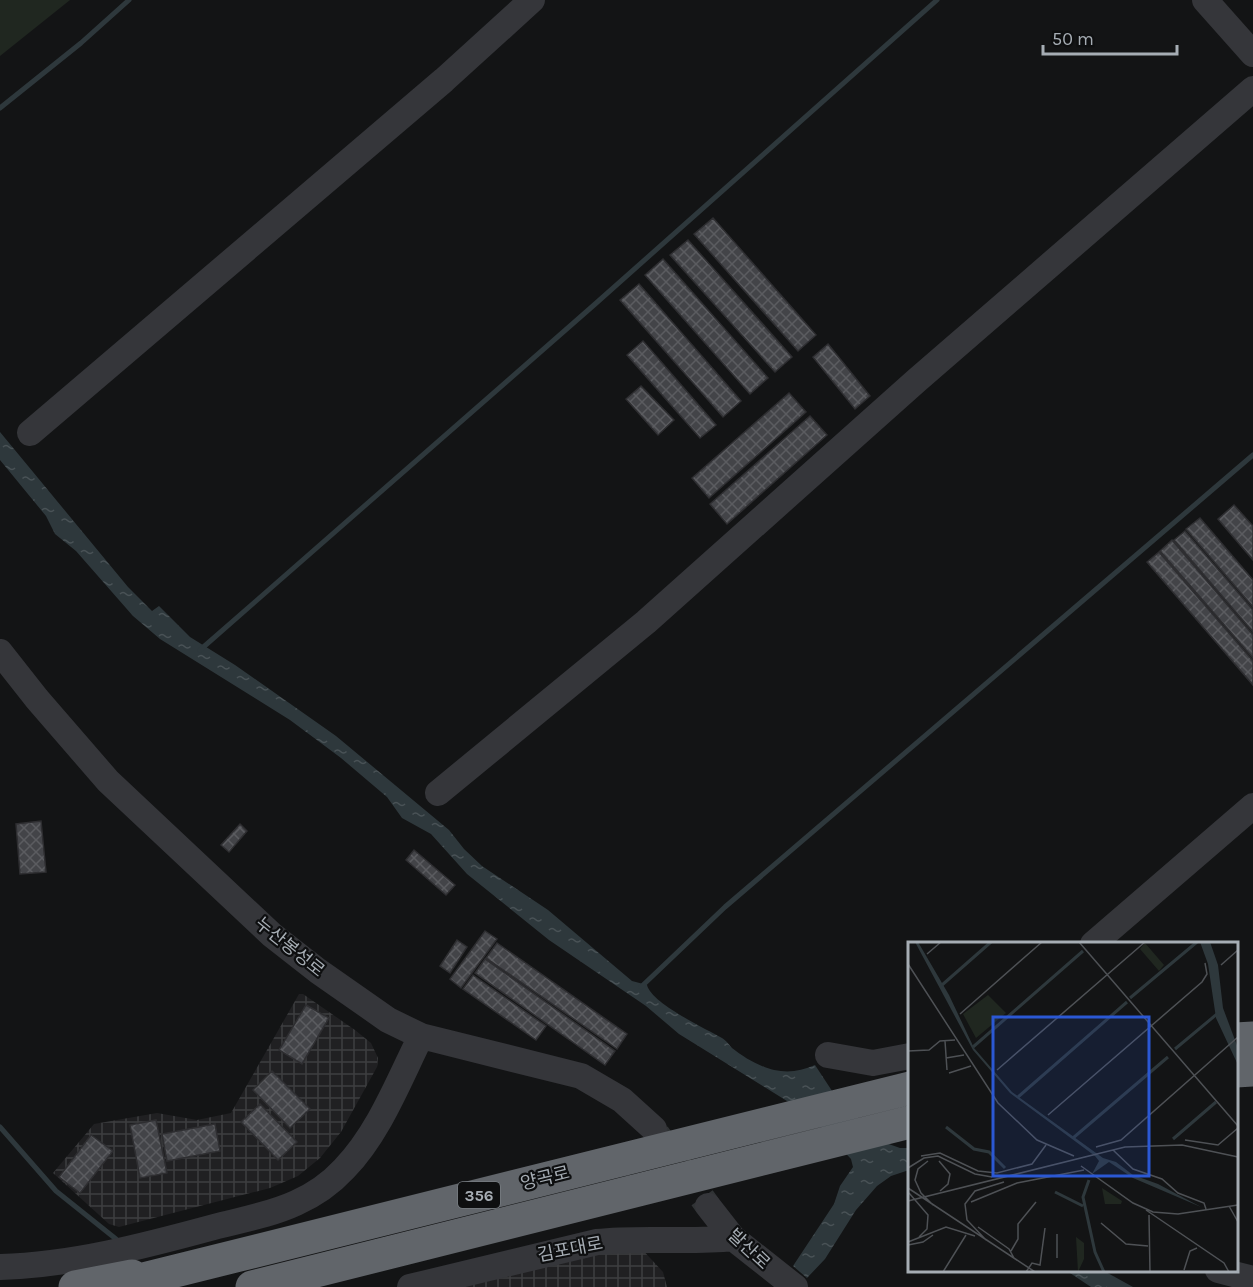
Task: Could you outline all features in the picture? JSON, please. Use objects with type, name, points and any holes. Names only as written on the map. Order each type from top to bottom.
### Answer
[{"type":"highway","points":[[1238,1039],[1253,1038]]},
{"type":"highway","points":[[1238,1071],[1253,1070]]},
{"type":"highway","name":"양곡로","points":[[111,1287],[908,1088]]},
{"type":"highway","name":"양곡로","points":[[252,1287],[908,1122]]},
{"type":"highway","points":[[75,1287],[214,1262]]},
{"type":"street","points":[[30,433],[444,80],[532,0]]},
{"type":"street","points":[[1205,0],[1253,54]]},
{"type":"street","points":[[438,793],[646,622],[916,381],[1253,89]]},
{"type":"street","name":"누산봉성로","points":[[0,652],[37,699],[108,781],[237,903],[297,955],[344,991],[388,1020],[421,1036],[581,1076],[622,1100],[654,1129]]},
{"type":"street","points":[[1096,942],[1253,806]]},
{"type":"street","points":[[0,1267],[55,1263],[164,1240],[277,1211],[297,1203],[330,1182],[356,1155],[396,1088],[421,1036]]},
{"type":"street","points":[[828,1055],[873,1063],[908,1056]]},
{"type":"street","name":"발산로","points":[[708,1206],[733,1238],[795,1287]]},
{"type":"street","name":"김포대로","points":[[410,1287],[597,1242],[628,1239],[704,1241],[733,1238]]},
{"type":"street","points":[[1226,1272],[1253,1279]]},
{"type":"shaded area","points":[[0,0],[70,0],[0,56]]},
{"type":"shaded area","points":[[299,994],[303,994],[355,1030],[371,1043],[378,1058],[377,1067],[341,1132],[320,1158],[298,1176],[270,1188],[119,1227],[109,1224],[53,1173],[94,1124],[157,1113],[197,1120],[231,1113]]},
{"type":"shaded area","points":[[639,1246],[663,1272],[667,1287],[441,1287]]},
{"type":"water","points":[[0,432],[128,587],[152,611],[159,606],[190,637],[235,665],[336,736],[449,830],[482,866],[548,910],[632,981],[647,985],[658,1000],[668,1007],[722,1038],[741,1055],[763,1067],[790,1071],[815,1065],[836,1097],[883,1142],[900,1148],[908,1148],[908,1170],[891,1176],[877,1186],[856,1210],[825,1259],[807,1278],[793,1266],[834,1204],[840,1186],[853,1167],[851,1159],[819,1125],[787,1101],[679,1034],[646,1006],[549,940],[467,874],[431,834],[402,818],[387,797],[341,758],[290,720],[160,639],[133,616],[76,551],[55,534],[46,516],[0,460]]},
{"type":"water","points":[[1068,1272],[1106,1272],[1133,1287],[1091,1287]]},
{"type":"building","points":[[713,218],[816,335],[798,351],[694,234]]},
{"type":"building","points":[[688,240],[792,357],[775,372],[670,255]]},
{"type":"building","points":[[663,259],[768,378],[750,394],[645,275]]},
{"type":"building","points":[[639,284],[741,401],[723,417],[620,300]]},
{"type":"building","points":[[643,341],[716,425],[700,438],[627,355]]},
{"type":"building","points":[[828,344],[870,396],[855,409],[813,357]]},
{"type":"building","points":[[641,386],[674,420],[658,435],[626,399]]},
{"type":"building","points":[[789,393],[806,412],[709,498],[692,478]]},
{"type":"building","points":[[810,416],[827,435],[727,524],[710,504]]},
{"type":"building","points":[[1234,505],[1253,526],[1253,560],[1218,519]]},
{"type":"building","points":[[1200,518],[1253,580],[1253,607],[1186,529]]},
{"type":"building","points":[[1185,531],[1253,610],[1253,632],[1174,540]]},
{"type":"building","points":[[1172,540],[1253,635],[1253,658],[1160,551]]},
{"type":"building","points":[[1159,552],[1253,661],[1253,685],[1147,562]]},
{"type":"building","points":[[41,821],[46,872],[20,874],[16,824]]},
{"type":"building","points":[[240,824],[247,831],[229,852],[221,845]]},
{"type":"building","points":[[414,850],[455,885],[446,895],[406,860]]},
{"type":"building","points":[[485,931],[497,939],[461,988],[450,979]]},
{"type":"building","points":[[457,940],[467,947],[450,973],[440,966]]},
{"type":"building","points":[[497,943],[627,1034],[617,1049],[486,958]]},
{"type":"building","points":[[485,959],[615,1051],[605,1065],[475,973]]},
{"type":"building","points":[[473,975],[546,1026],[536,1040],[463,989]]},
{"type":"building","points":[[306,1005],[329,1018],[302,1064],[279,1050]]},
{"type":"building","points":[[272,1071],[310,1109],[290,1128],[253,1090]]},
{"type":"building","points":[[260,1104],[297,1142],[278,1160],[241,1122]]},
{"type":"building","points":[[156,1120],[167,1173],[140,1178],[130,1125]]},
{"type":"building","points":[[215,1124],[220,1151],[167,1161],[162,1134]]},
{"type":"building","points":[[91,1135],[113,1151],[80,1193],[59,1177]]},
{"type":"waterway","points":[[0,108],[81,43],[129,0]]},
{"type":"waterway","points":[[200,650],[594,305],[937,0]]},
{"type":"waterway","points":[[641,987],[725,907],[1253,455]]},
{"type":"waterway","points":[[0,1127],[56,1191],[116,1239]]},
{"type":"tunnel","points":[[657,1134],[708,1206]]}]
